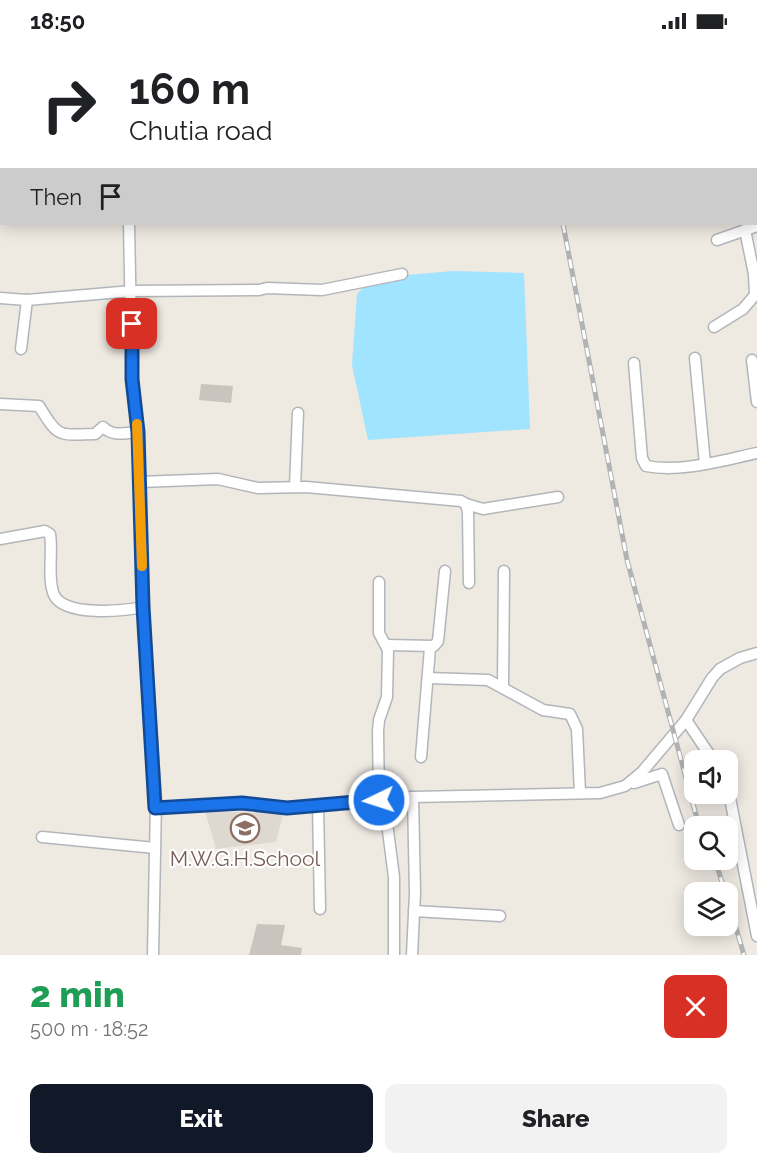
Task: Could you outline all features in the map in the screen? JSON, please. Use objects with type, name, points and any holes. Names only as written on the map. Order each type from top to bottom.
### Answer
[{"type":"street","points":[[129,225],[132,379],[138,432],[143,607],[155,808],[153,955]]},
{"type":"street","points":[[717,240],[757,226]]},
{"type":"street","points":[[714,327],[743,309],[755,296],[754,274],[746,230]]},
{"type":"street","points":[[0,298],[27,300],[132,291],[259,290],[267,288],[322,290],[402,274]]},
{"type":"street","points":[[21,348],[27,300]]},
{"type":"street","points":[[695,358],[705,464]]},
{"type":"street","points":[[752,360],[757,402]]},
{"type":"street","points":[[634,363],[642,458],[646,466],[656,468],[705,464],[757,453]]},
{"type":"street","points":[[0,404],[39,406],[55,430],[67,435],[95,434],[103,427],[108,432],[118,434],[138,432]]},
{"type":"street","points":[[296,487],[298,413]]},
{"type":"street","points":[[140,482],[219,479],[249,487],[296,487],[452,499],[483,509],[558,497]]},
{"type":"street","points":[[466,504],[470,583]]},
{"type":"street","points":[[0,539],[45,531],[50,534],[51,582],[55,596],[62,604],[94,611],[123,611],[143,607]]},
{"type":"street","points":[[503,687],[504,571]]},
{"type":"street","points":[[387,645],[430,648],[438,641],[445,572]]},
{"type":"street","points":[[378,582],[379,633],[387,645],[387,697],[379,720],[378,732],[382,800],[394,877],[394,955]]},
{"type":"street","points":[[421,757],[430,648]]},
{"type":"street","points":[[625,786],[642,772],[686,720],[720,669],[740,658],[757,653]]},
{"type":"street","points":[[428,678],[484,679],[543,710],[567,713],[573,718],[577,729],[580,793]]},
{"type":"street","points":[[686,720],[706,750]]},
{"type":"street","points":[[155,808],[242,803],[287,808],[413,797],[600,793],[662,774],[679,825]]},
{"type":"street","points":[[412,955],[413,797]]},
{"type":"street","points":[[731,804],[757,936]]},
{"type":"street","points":[[318,805],[320,909]]},
{"type":"street","points":[[42,837],[155,848]]},
{"type":"street","points":[[414,911],[500,916]]},
{"type":"shaded area","name":"M.W.G.H.School","points":[[205,811],[283,814],[276,842],[216,849]]},
{"type":"water","points":[[453,271],[524,273],[530,429],[368,440],[352,365],[357,294],[373,278]]},
{"type":"building","points":[[201,384],[233,386],[231,403],[199,400]]},
{"type":"building","points":[[257,924],[285,925],[281,945],[302,948],[301,955],[249,955]]},
{"type":"railway","points":[[563,225],[627,560],[696,816]]},
{"type":"railway","points":[[718,870],[722,882]]},
{"type":"railway","points":[[738,935],[744,955]]},
{"type":"slow traffic","points":[[137,424],[142,566]]},
{"type":"place","name":"M.W.G.H.School","points":[[245,828]]},
{"type":"route","points":[[132,324],[132,379],[138,432],[143,607],[155,808],[242,803],[287,808],[379,800]]}]
